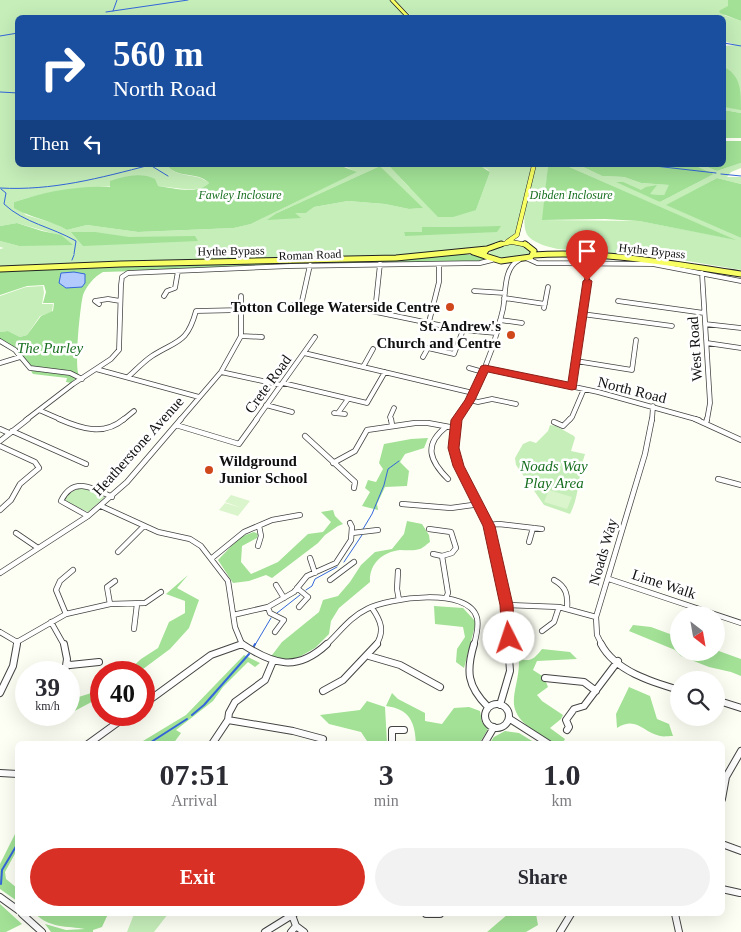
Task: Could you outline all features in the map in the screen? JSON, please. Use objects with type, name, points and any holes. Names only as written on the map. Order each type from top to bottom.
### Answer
[{"type":"main road","points":[[392,0],[406,15]]},
{"type":"main road","points":[[522,243],[517,235],[534,167]]},
{"type":"main road","name":"Hythe Bypass","points":[[0,269],[112,264],[396,258],[487,249],[517,235]]},
{"type":"main road","points":[[505,242],[522,243]]},
{"type":"main road","name":"Hythe Bypass","points":[[522,243],[530,247],[560,253],[658,261],[741,274]]},
{"type":"main road","points":[[530,247],[534,251],[533,255]]},
{"type":"main road","points":[[485,256],[484,253],[487,249]]},
{"type":"main road","name":"Hythe Bypass","points":[[462,251],[501,261],[519,260],[533,255],[560,253]]},
{"type":"street","points":[[526,258],[537,263],[653,264],[741,281]]},
{"type":"street","name":"Roman Road","points":[[120,301],[122,277],[128,272],[310,265],[480,263],[492,260]]},
{"type":"street","points":[[500,705],[510,672],[506,605],[489,526],[480,504],[458,466],[453,448],[456,420],[470,400],[484,370],[500,320],[509,270],[519,260]]},
{"type":"street","points":[[501,261],[509,270]]},
{"type":"street","points":[[375,311],[380,264]]},
{"type":"street","points":[[429,322],[439,282],[439,264]]},
{"type":"street","points":[[572,387],[589,264]]},
{"type":"street","points":[[290,307],[302,301],[310,265]]},
{"type":"street","points":[[164,296],[167,291],[175,288],[178,271]]},
{"type":"street","name":"West Road","points":[[702,273],[710,402],[706,422]]},
{"type":"street","points":[[474,291],[505,296],[544,306],[548,287]]},
{"type":"street","points":[[629,295],[629,302]]},
{"type":"street","name":"Heatherstone Avenue","points":[[0,573],[88,516],[112,497],[176,425],[221,372],[241,336],[242,296]]},
{"type":"street","points":[[0,441],[39,410],[111,359],[119,350],[120,301],[108,299],[95,302],[99,304]]},
{"type":"street","points":[[618,301],[704,313]]},
{"type":"street","points":[[352,307],[463,330],[496,333]]},
{"type":"street","points":[[128,377],[144,362],[187,337],[192,328],[196,311],[241,310]]},
{"type":"street","points":[[582,314],[672,326]]},
{"type":"street","points":[[500,320],[522,323]]},
{"type":"street","points":[[705,324],[741,328]]},
{"type":"street","points":[[423,357],[428,348],[454,354],[463,330]]},
{"type":"street","points":[[241,336],[262,337]]},
{"type":"street","name":"Crete Road","points":[[176,425],[239,444],[315,337]]},
{"type":"street","points":[[576,361],[632,370],[636,340]]},
{"type":"street","points":[[0,341],[15,350],[28,366],[34,369],[70,374],[82,379]]},
{"type":"street","points":[[707,343],[741,348]]},
{"type":"street","points":[[363,367],[373,349]]},
{"type":"street","points":[[304,354],[473,393]]},
{"type":"street","points":[[0,363],[20,357]]},
{"type":"street","name":"North Road","points":[[469,368],[584,389],[653,406],[706,422],[741,440]]},
{"type":"street","points":[[96,369],[199,397]]},
{"type":"street","points":[[221,372],[367,403],[385,372]]},
{"type":"street","points":[[554,422],[563,426],[569,421],[584,389]]},
{"type":"street","points":[[345,414],[336,413],[348,399]]},
{"type":"street","points":[[470,400],[478,402],[492,399],[513,402]]},
{"type":"street","points":[[266,405],[292,412]]},
{"type":"street","name":"Noads Way","points":[[596,617],[651,429],[653,406]]},
{"type":"street","points":[[392,425],[390,417],[394,408]]},
{"type":"street","points":[[39,410],[78,427],[109,428],[118,425],[134,411]]},
{"type":"street","points":[[333,463],[355,451],[363,440],[366,430],[392,425],[428,423],[455,428]]},
{"type":"street","points":[[446,427],[435,435],[431,448],[433,462],[448,479]]},
{"type":"street","points":[[0,429],[86,464]]},
{"type":"street","points":[[305,436],[354,482],[354,488]]},
{"type":"street","points":[[0,446],[38,464],[39,468],[17,483],[11,500],[0,510]]},
{"type":"street","points":[[718,479],[741,485]]},
{"type":"street","points":[[88,516],[60,500],[62,495],[80,484],[112,497]]},
{"type":"street","points":[[402,504],[460,509],[480,504]]},
{"type":"street","points":[[101,506],[158,532],[190,539],[212,558],[228,581],[235,627],[242,644],[266,660],[294,663],[306,660],[320,651],[360,613],[385,602],[439,596],[470,607],[476,613],[479,621],[477,636],[468,664],[468,674],[478,697],[488,707]]},
{"type":"street","points":[[212,558],[244,532],[272,520],[300,515]]},
{"type":"street","points":[[336,563],[348,547],[352,533],[350,523]]},
{"type":"street","points":[[489,526],[499,524],[542,529]]},
{"type":"street","points":[[118,552],[144,526]]},
{"type":"street","points":[[258,546],[261,536],[259,526]]},
{"type":"street","points":[[529,542],[533,528]]},
{"type":"street","points":[[352,533],[378,530]]},
{"type":"street","points":[[429,530],[450,531],[456,549],[452,553],[442,556],[433,554]]},
{"type":"street","points":[[16,533],[38,548]]},
{"type":"street","points":[[442,556],[448,593],[446,598]]},
{"type":"street","points":[[310,558],[315,573]]},
{"type":"street","points":[[233,615],[268,607],[298,588],[307,576],[336,563],[352,563],[330,580]]},
{"type":"street","points":[[66,614],[55,597],[54,590],[57,583],[73,570]]},
{"type":"street","points":[[398,571],[397,589],[399,600]]},
{"type":"street","name":"Lime Walk","points":[[608,579],[741,623]]},
{"type":"street","points":[[554,580],[560,583],[568,594],[567,609]]},
{"type":"street","points":[[110,604],[107,587],[115,581]]},
{"type":"street","points":[[276,585],[284,598]]},
{"type":"street","points":[[298,588],[308,597],[299,607]]},
{"type":"street","points":[[0,693],[13,666],[17,642],[66,614],[110,604],[138,604],[151,600],[161,592]]},
{"type":"street","points":[[134,629],[138,604]]},
{"type":"street","points":[[506,605],[559,607],[596,617],[600,642],[618,661],[647,679],[670,687]]},
{"type":"street","points":[[268,607],[270,613],[284,620],[275,632]]},
{"type":"street","points":[[542,631],[554,622],[559,607]]},
{"type":"street","points":[[323,690],[341,683],[368,656],[380,638],[382,628],[372,608]]},
{"type":"street","points":[[50,622],[64,642],[67,661]]},
{"type":"street","points":[[0,632],[17,642]]},
{"type":"street","points":[[155,696],[211,655],[242,644]]},
{"type":"street","points":[[368,656],[400,665],[440,687]]},
{"type":"street","points":[[214,741],[228,720],[230,710],[238,700],[267,678],[273,661]]},
{"type":"street","points":[[567,730],[569,727],[566,720],[574,709],[584,706],[618,661]]},
{"type":"street","points":[[545,678],[584,682],[596,691]]},
{"type":"street","points":[[341,683],[346,688]]},
{"type":"street","points":[[725,703],[741,708]]},
{"type":"street","points":[[510,719],[503,726],[494,726],[486,720],[484,713],[493,704],[500,705],[509,712],[510,719],[544,741]]},
{"type":"street","points":[[228,720],[293,731],[323,739]]},
{"type":"street","points":[[92,741],[113,726]]},
{"type":"street","points":[[486,741],[494,726]]},
{"type":"street","points":[[392,741],[392,730],[404,730]]},
{"type":"street","points":[[725,782],[726,777],[741,751]]},
{"type":"street","points":[[0,773],[15,774]]},
{"type":"street","points":[[725,845],[741,851]]},
{"type":"street","points":[[725,890],[740,893]]},
{"type":"street","points":[[0,897],[15,908]]},
{"type":"street","points":[[24,916],[42,932]]},
{"type":"street","points":[[265,932],[290,916]]},
{"type":"street","points":[[294,916],[296,926],[304,932]]},
{"type":"street","points":[[560,932],[570,916]]},
{"type":"street","points":[[675,916],[679,932]]},
{"type":"street","points":[[291,932],[296,926]]},
{"type":"green space","points":[[0,0],[391,0],[406,15],[15,15],[15,167],[169,167],[181,174],[199,178],[209,183],[206,187],[193,189],[156,186],[84,188],[49,193],[14,202],[26,215],[56,224],[67,230],[87,225],[138,232],[234,228],[251,224],[356,172],[346,167],[378,167],[277,213],[306,213],[314,207],[348,201],[385,204],[409,209],[422,208],[381,167],[390,167],[409,187],[476,210],[490,172],[480,167],[532,167],[515,236],[485,248],[414,255],[0,268],[0,249],[4,248],[0,247],[0,241],[19,246],[62,236],[17,223],[0,226]],"holes":[[[500,226],[405,235],[404,232],[422,232],[423,227]]]},
{"type":"green space","points":[[394,0],[728,0],[728,6],[724,15],[410,15]]},
{"type":"green space","points":[[728,0],[741,0],[741,21],[720,13],[719,11],[728,6]]},
{"type":"green space","points":[[726,16],[741,21],[741,113],[726,110],[726,46],[736,45],[726,42]]},
{"type":"green space","points":[[726,68],[734,75],[739,84],[741,110],[726,107]]},
{"type":"green space","points":[[726,110],[741,113],[741,138],[726,138]]},
{"type":"green space","points":[[726,141],[741,141],[741,163],[717,171],[707,167],[726,167]]},
{"type":"green space","points":[[741,163],[741,168],[731,172],[727,177],[741,177],[741,184],[717,178],[667,205],[741,238],[741,270],[664,257],[558,249],[535,242],[526,231],[524,223],[525,213],[535,167],[548,167],[543,220],[639,221],[733,239],[570,167],[583,167],[602,176],[624,177],[641,183],[670,185],[664,195],[650,194],[660,202],[714,174],[698,167],[707,167],[717,171]]},
{"type":"green space","name":"Fawley Inclosure","points":[[169,167],[344,167],[357,172],[251,224],[234,228],[138,232],[87,225],[67,230],[14,208],[14,202],[37,195],[74,188],[110,187],[110,181],[133,176],[150,177],[155,179],[158,186],[178,189],[199,189],[209,183],[199,177],[181,174]]},
{"type":"green space","points":[[378,167],[381,167],[423,208],[409,209],[385,204],[348,201],[314,207],[306,213],[295,213],[301,218],[267,220],[277,213]]},
{"type":"green space","points":[[390,167],[482,167],[490,172],[476,210],[453,217],[438,217]]},
{"type":"green space","name":"Dibden Inclosure","points":[[548,167],[570,167],[736,240],[639,221],[605,219],[542,220]]},
{"type":"green space","name":"Dibden Inclosure","points":[[583,167],[698,167],[714,174],[660,202],[616,182],[623,182],[641,190],[657,185],[650,194],[664,195],[669,185],[641,183],[624,177],[602,176]]},
{"type":"green space","points":[[717,178],[741,184],[741,238],[666,205]]},
{"type":"green space","points":[[17,223],[61,235],[73,245],[19,246],[0,241],[0,226]]},
{"type":"green space","points":[[501,226],[497,232],[405,236],[404,232],[422,232],[422,227]]},
{"type":"green space","points":[[71,232],[95,232],[129,237],[195,236],[198,241],[83,246]]},
{"type":"green space","points":[[520,244],[531,250],[530,255],[503,259],[492,257],[488,254],[498,246]]},
{"type":"green space","name":"The Purley","points":[[464,254],[485,259],[484,261],[103,272],[91,282],[83,295],[77,350],[79,375],[71,383],[66,382],[67,378],[33,374],[15,348],[0,339],[0,332],[8,331],[20,337],[27,335],[41,316],[53,311],[54,303],[43,303],[46,292],[44,285],[27,286],[0,295],[0,271],[348,261]]},
{"type":"green space","points":[[43,286],[42,304],[53,304],[52,312],[40,316],[27,335],[20,337],[8,331],[0,332],[0,296],[26,287]]},
{"type":"green space","name":"Noads Way Play Area","points":[[550,425],[556,426],[574,436],[571,451],[585,454],[576,499],[570,514],[544,505],[516,465],[515,458],[523,444],[530,441],[536,443],[548,431]]},
{"type":"green space","points":[[428,438],[424,448],[405,454],[400,462],[409,471],[407,486],[385,487],[377,504],[378,510],[362,506],[370,492],[365,488],[368,480],[376,482],[383,469],[379,463],[384,444]]},
{"type":"green space","points":[[84,487],[105,497],[88,512],[65,501],[72,492]]},
{"type":"green space","points":[[549,490],[572,497],[567,509],[544,502]]},
{"type":"green space","points":[[231,495],[250,501],[238,516],[219,510],[225,503],[242,508],[225,502]]},
{"type":"green space","points":[[333,510],[335,516],[343,524],[325,535],[318,543],[272,578],[266,575],[249,581],[233,583],[218,560],[240,537],[254,532],[258,534],[257,538],[242,546],[241,562],[251,574],[278,562],[308,534],[323,532],[331,522],[321,512]]},
{"type":"green space","points":[[407,521],[422,524],[429,535],[430,542],[420,549],[394,551],[382,556],[374,564],[370,582],[339,608],[331,621],[329,634],[315,648],[294,660],[280,662],[269,659],[282,642],[319,612],[323,600],[338,596],[361,565],[375,552],[392,549],[404,534]]},
{"type":"green space","points":[[188,575],[177,588],[199,600],[189,628],[170,649],[154,661],[139,661],[158,648],[169,622],[185,613],[185,601],[166,594]]},
{"type":"green space","points":[[434,606],[463,608],[476,622],[464,668],[456,662],[457,649],[465,637],[463,627],[435,624]]},
{"type":"green space","points":[[633,625],[651,627],[670,634],[670,648],[629,631]]},
{"type":"green space","points":[[542,649],[570,652],[577,659],[537,661],[533,670],[544,677],[548,687],[537,695],[542,701],[563,715],[550,728],[565,739],[564,741],[549,740],[526,724],[518,716],[515,708],[514,700],[519,659],[532,659]]},
{"type":"green space","points":[[725,653],[741,659],[741,676],[731,672],[694,661],[725,661]]},
{"type":"green space","points":[[244,655],[260,663],[255,667],[248,662],[223,687],[213,701],[176,730],[181,733],[175,741],[143,741],[186,715]]},
{"type":"green space","points":[[629,687],[650,696],[657,719],[669,724],[673,736],[660,736],[635,724],[617,728],[616,714]]},
{"type":"green space","points":[[90,693],[90,703],[80,708],[80,697]]},
{"type":"green space","points":[[392,693],[398,699],[425,713],[425,721],[442,724],[454,708],[469,707],[480,711],[482,722],[488,729],[481,741],[416,741],[412,723],[405,713],[386,706]]},
{"type":"green space","points":[[367,701],[385,707],[387,741],[367,741],[361,732],[329,724],[320,715],[360,710]]},
{"type":"green space","points":[[505,731],[519,733],[532,741],[491,741],[494,737]]},
{"type":"green space","points":[[15,834],[15,854],[5,872],[6,879],[15,886],[15,900],[0,889],[0,864]]},
{"type":"green space","points":[[0,904],[22,924],[6,932],[0,932]]},
{"type":"green space","points":[[38,916],[107,916],[102,927],[93,930],[93,932],[51,932],[45,924],[66,930],[85,929],[65,927],[41,919]]},
{"type":"green space","points":[[133,916],[166,916],[154,932],[127,932]]},
{"type":"green space","points":[[506,916],[536,916],[538,925],[526,932],[487,932]]},
{"type":"water","points":[[74,272],[85,274],[85,283],[82,287],[66,288],[59,283],[61,273]]},
{"type":"waterway","points":[[113,11],[117,0]]},
{"type":"waterway","points":[[113,11],[188,0]]},
{"type":"waterway","points":[[106,12],[113,11]]},
{"type":"waterway","points":[[0,36],[15,34]]},
{"type":"waterway","points":[[726,43],[741,46]]},
{"type":"waterway","points":[[0,92],[15,93]]},
{"type":"waterway","points":[[0,188],[38,188],[94,179],[142,167]]},
{"type":"waterway","points":[[153,167],[168,176]]},
{"type":"waterway","points":[[664,167],[716,173]]},
{"type":"waterway","points":[[721,174],[741,176]]},
{"type":"waterway","points":[[1,189],[6,193],[4,204],[20,216],[76,241],[74,254]]},
{"type":"waterway","points":[[72,260],[74,255]]},
{"type":"waterway","points":[[363,529],[372,514],[384,485],[388,469],[399,461]]},
{"type":"waterway","points":[[344,562],[362,535]]},
{"type":"waterway","points":[[306,590],[312,586],[315,579],[337,567]]},
{"type":"waterway","points":[[277,613],[300,595]]},
{"type":"waterway","points":[[255,645],[271,618]]},
{"type":"waterway","points":[[192,715],[204,705],[249,654]]},
{"type":"waterway","points":[[153,741],[187,719]]},
{"type":"waterway","points":[[1,884],[2,870],[15,848]]},
{"type":"place","name":"Totton College Waterside Centre","points":[[450,307]]},
{"type":"place","name":"St. Andrew's Church and Centre","points":[[511,335]]},
{"type":"place","name":"Wildground Junior School","points":[[209,470]]},
{"type":"route","points":[[509,638],[502,580],[489,526],[480,504],[458,466],[453,448],[456,420],[470,400],[485,368],[572,387],[587,281]]}]
